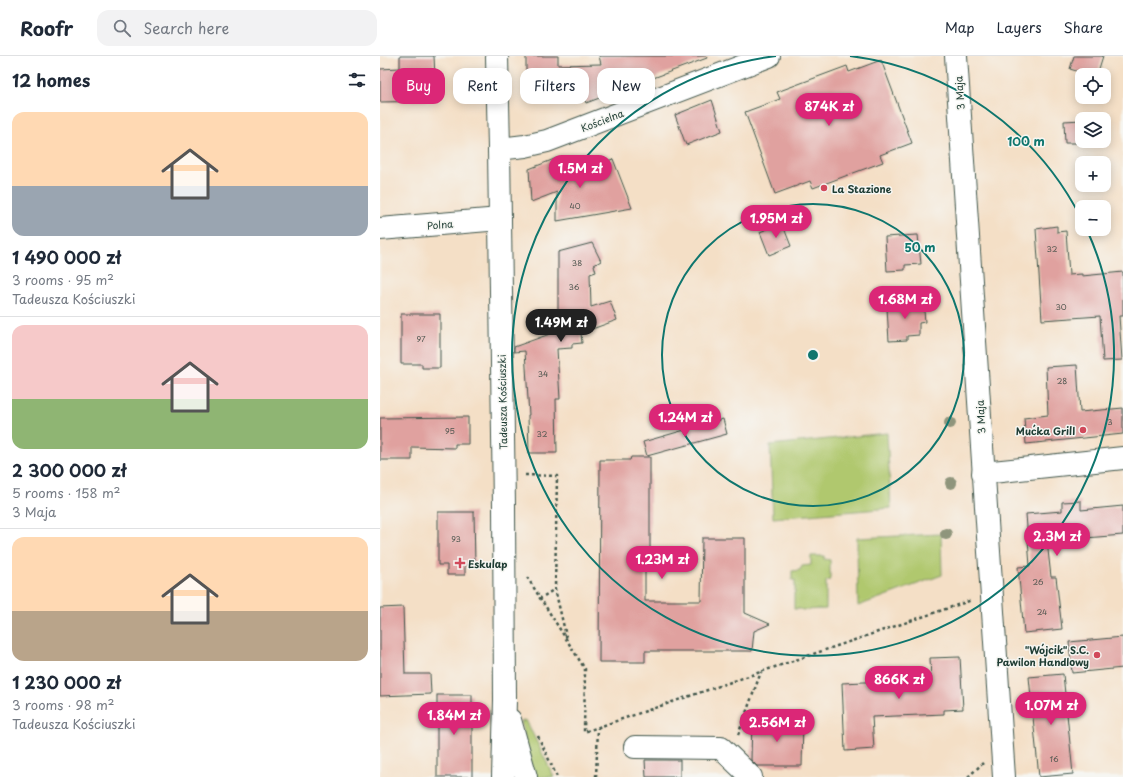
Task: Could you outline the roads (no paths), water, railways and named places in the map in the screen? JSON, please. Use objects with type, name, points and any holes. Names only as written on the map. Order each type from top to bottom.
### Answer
[{"type":"street","name":"Tadeusza Kościuszki","points":[[497,56],[505,700],[503,777]]},
{"type":"street","name":"Kościelna","points":[[499,149],[525,146],[547,141],[769,56]]},
{"type":"street","name":"3 Maja","points":[[956,56],[1004,777]]},
{"type":"street","name":"Polna","points":[[380,229],[500,219]]},
{"type":"street","points":[[983,472],[1123,458]]},
{"type":"street","name":"Tadeusza Kościuszki","points":[[505,700],[526,777]]},
{"type":"street","points":[[635,747],[721,748],[751,777]]},
{"type":"place","name":"La Stazione","points":[[824,188]]},
{"type":"place","name":"Mućka Grill","points":[[1083,430]]},
{"type":"place","name":"Eskulap","points":[[460,563]]},
{"type":"place","name":"\"Wójcik\" S.C. Pawilon Handlowy","points":[[1097,655]]}]
